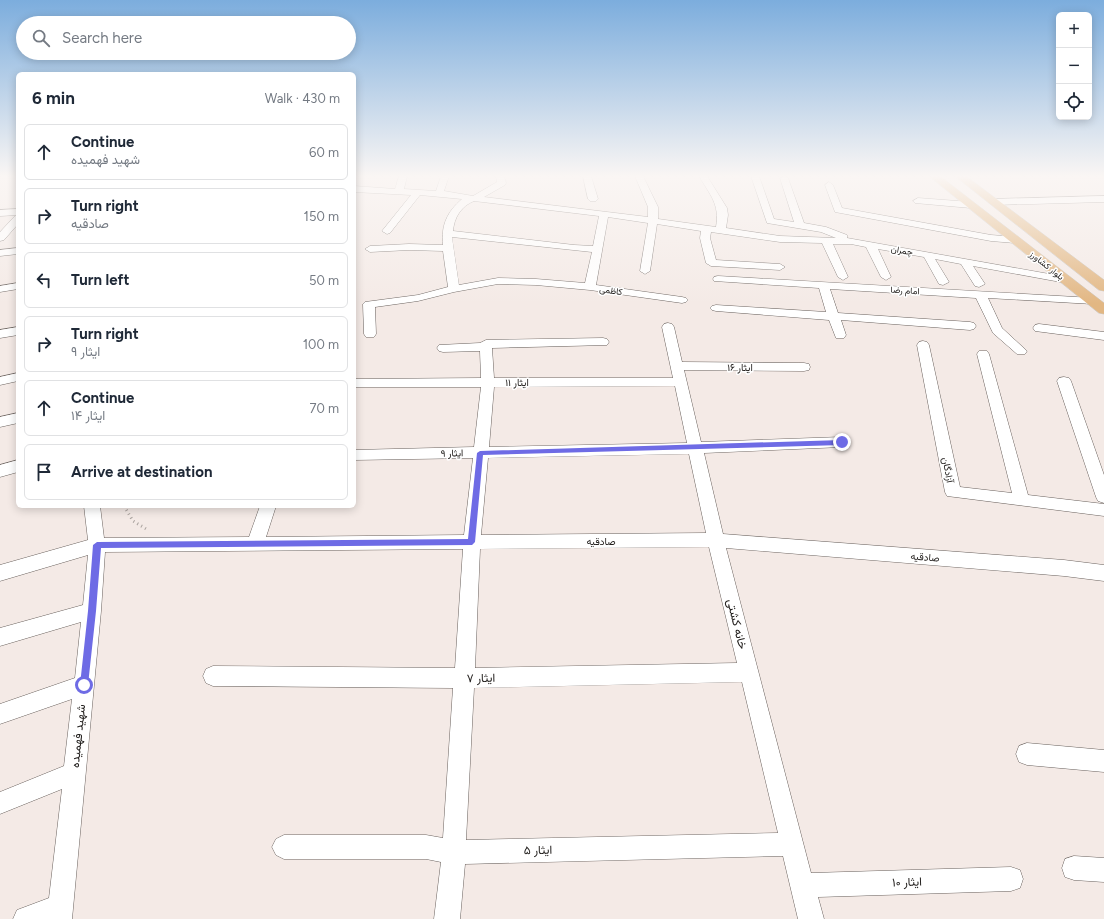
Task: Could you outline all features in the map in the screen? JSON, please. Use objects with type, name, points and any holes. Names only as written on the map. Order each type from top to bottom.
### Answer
[{"type":"main road","name":"بلوار کشاورز","points":[[988,219],[1104,310]]},
{"type":"main road","name":"بلوار کشاورز","points":[[1015,219],[1104,287]]},
{"type":"street","points":[[387,230],[396,219]]},
{"type":"street","points":[[451,219],[447,228],[447,248],[453,274],[454,289]]},
{"type":"street","name":"کاظمی","points":[[603,219],[590,287],[682,300]]},
{"type":"street","name":"چمران","points":[[638,219],[780,239],[851,241],[1066,280]]},
{"type":"street","points":[[721,230],[722,219]]},
{"type":"street","points":[[769,219],[770,221],[823,229],[851,241]]},
{"type":"street","points":[[798,219],[800,225]]},
{"type":"street","points":[[887,219],[991,238],[1015,240]]},
{"type":"street","points":[[0,238],[4,230],[16,220]]},
{"type":"street","points":[[645,271],[653,221]]},
{"type":"street","points":[[706,228],[705,238],[713,271],[780,267]]},
{"type":"street","points":[[447,234],[574,248],[596,249]]},
{"type":"street","points":[[826,240],[843,277]]},
{"type":"street","points":[[870,244],[886,277]]},
{"type":"street","points":[[370,249],[409,247],[447,248]]},
{"type":"street","points":[[0,253],[16,250]]},
{"type":"street","points":[[927,254],[943,282]]},
{"type":"street","points":[[964,261],[980,289],[997,330],[1021,351]]},
{"type":"street","name":"امام رضا","points":[[713,271],[823,285],[980,289],[1093,301]]},
{"type":"street","points":[[370,334],[369,304],[418,298],[454,289],[498,281],[536,282],[590,287]]},
{"type":"street","points":[[823,285],[840,334]]},
{"type":"street","points":[[0,289],[16,286]]},
{"type":"street","points":[[716,308],[970,326]]},
{"type":"street","name":"خانه کشتی","points":[[668,327],[716,540],[811,919]]},
{"type":"street","points":[[1039,328],[1104,336]]},
{"type":"street","points":[[0,334],[16,331]]},
{"type":"street","points":[[443,348],[486,347],[486,344],[603,342]]},
{"type":"street","name":"آزادگان","points":[[924,345],[952,492],[1104,510]]},
{"type":"street","points":[[447,919],[454,852],[472,542],[488,382],[486,347]]},
{"type":"street","points":[[983,354],[1022,500]]},
{"type":"street","name":"ایثار ۱۶","points":[[676,366],[804,367]]},
{"type":"street","points":[[0,381],[16,377]]},
{"type":"street","points":[[1064,381],[1104,497]]},
{"type":"street","name":"ایثار ۱۱","points":[[356,383],[680,382]]},
{"type":"street","points":[[0,422],[16,418]]},
{"type":"street","name":"ایثار ۹","points":[[356,455],[695,448],[842,442]]},
{"type":"street","points":[[0,471],[16,467]]},
{"type":"street","name":"شهید فهمیده","points":[[59,912],[92,611],[97,545],[92,508]]},
{"type":"street","points":[[255,544],[267,508]]},
{"type":"street","name":"صادقیه","points":[[0,573],[97,545],[716,540],[1064,568],[1103,575]]},
{"type":"street","points":[[0,637],[92,611]]},
{"type":"street","name":"ایثار ۷","points":[[213,676],[464,678],[749,672]]},
{"type":"street","points":[[0,714],[84,685]]},
{"type":"street","points":[[1027,754],[1104,761]]},
{"type":"street","points":[[0,803],[74,773]]},
{"type":"street","name":"ایثار ۵","points":[[284,847],[426,847],[454,852],[792,844]]},
{"type":"street","points":[[1074,868],[1104,870]]},
{"type":"street","name":"ایثار ۱۰","points":[[803,885],[1011,879]]},
{"type":"street","points":[[26,919],[59,912]]},
{"type":"path","points":[[125,508],[134,521],[172,545]]},
{"type":"route","points":[[84,685],[97,545],[472,542],[480,453],[695,448],[842,442]]}]
